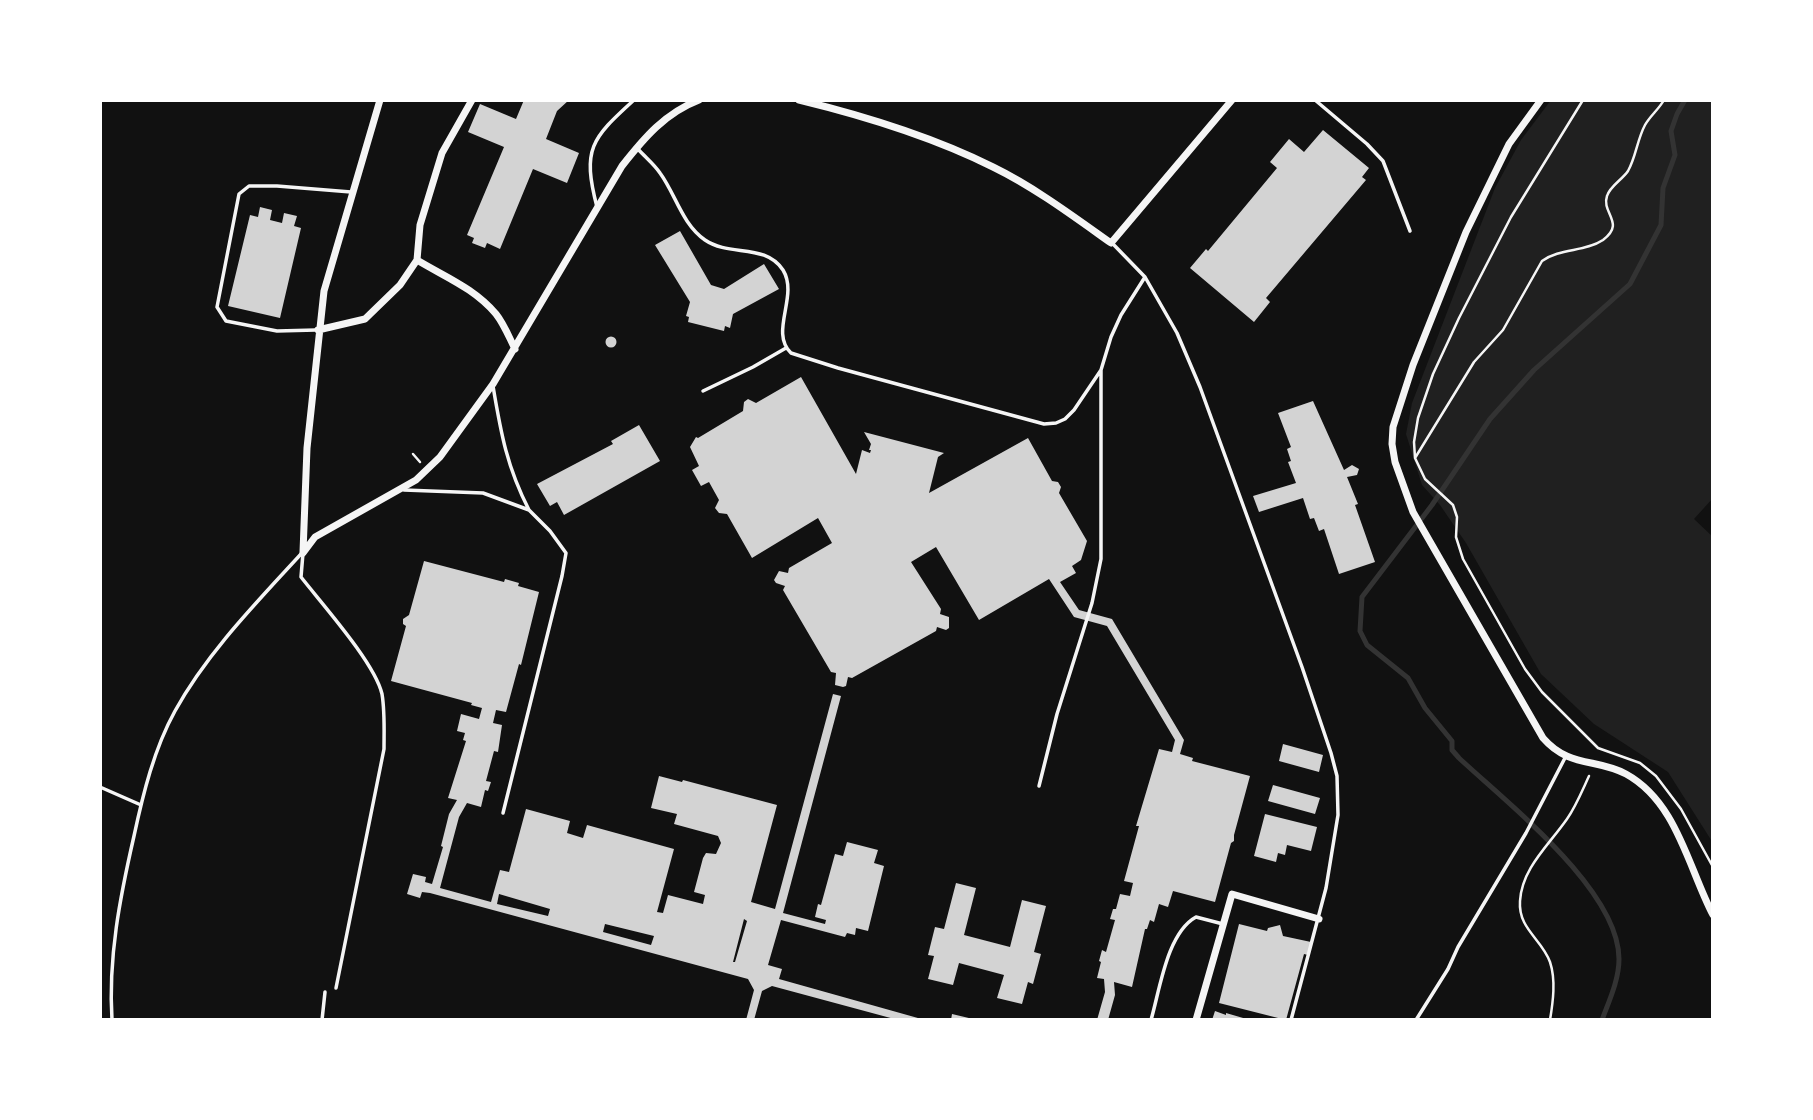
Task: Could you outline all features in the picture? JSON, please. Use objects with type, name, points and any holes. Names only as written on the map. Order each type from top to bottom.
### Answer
[{"type":"street","points":[[303,552],[307,448],[324,290],[380,100]]},
{"type":"street","points":[[318,330],[365,319],[400,285],[417,260],[420,225],[442,153],[472,100]]},
{"type":"street","points":[[303,552],[315,537],[402,489],[429,470],[493,384],[637,147],[671,115],[699,100]]},
{"type":"street","points":[[799,100],[901,129],[972,157],[1013,178],[1111,243],[1232,100]]},
{"type":"street","points":[[1541,100],[1509,144],[1489,182],[1436,304],[1398,407],[1393,427],[1395,463],[1413,512],[1535,726],[1551,747],[1566,756],[1592,768],[1628,775],[1643,786],[1658,802],[1681,841],[1713,915]]},
{"type":"street","points":[[417,260],[464,285],[482,299],[497,316],[515,349]]},
{"type":"street","points":[[1196,1020],[1232,894],[1319,919]]},
{"type":"lane","points":[[597,209],[589,170],[590,152],[600,136],[634,100]]},
{"type":"lane","points":[[1315,100],[1367,144],[1382,161],[1410,231]]},
{"type":"lane","points":[[637,147],[661,174],[683,215],[703,238],[724,249],[768,256],[784,271],[789,292],[783,331],[786,348],[796,356],[1044,424],[1065,419],[1101,370]]},
{"type":"lane","points":[[318,330],[277,331],[226,321],[217,307],[239,194],[249,186],[352,192]]},
{"type":"lane","points":[[1111,243],[1145,277],[1177,333],[1200,387],[1260,549],[1337,776],[1338,815],[1319,919],[1292,1020]]},
{"type":"lane","points":[[1039,786],[1057,714],[1092,603],[1101,559],[1101,370],[1121,315],[1145,277]]},
{"type":"lane","points":[[703,391],[754,367],[786,348]]},
{"type":"lane","points":[[493,384],[507,458],[514,479],[529,510],[550,531],[566,553],[503,813]]},
{"type":"lane","points":[[402,489],[483,493],[529,510]]},
{"type":"lane","points":[[112,1020],[111,982],[117,920],[141,805],[159,747],[174,712],[188,690],[246,615],[303,552]]},
{"type":"lane","points":[[303,552],[301,577],[370,668],[381,691],[384,712],[384,749],[335,988]]},
{"type":"lane","points":[[1416,1020],[1448,970],[1458,947],[1526,833],[1566,756]]},
{"type":"lane","points":[[100,787],[141,805]]},
{"type":"lane","points":[[1151,1020],[1174,940],[1185,923],[1196,917],[1223,923]]},
{"type":"lane","points":[[322,1020],[325,992]]},
{"type":"path","points":[[1583,100],[1505,227],[1459,318],[1421,410],[1414,442],[1415,458],[1420,471],[1456,511],[1456,537],[1463,559],[1525,669],[1542,692],[1598,748]]},
{"type":"path","points":[[1415,458],[1474,362],[1503,330],[1542,261],[1549,256],[1596,243],[1610,233],[1613,221],[1606,203],[1607,197],[1628,171],[1646,123],[1656,114],[1664,100]]},
{"type":"path","points":[[413,454],[422,464]]},
{"type":"path","points":[[1550,1020],[1554,996],[1551,963],[1522,921],[1520,903],[1524,882],[1542,850],[1567,819],[1592,768]]},
{"type":"shaded area","points":[[1551,100],[1713,100],[1713,498],[1694,519],[1713,537],[1713,843],[1668,772],[1594,724],[1541,674],[1466,543],[1440,505],[1422,485],[1406,434],[1412,403],[1495,188],[1521,140]]},
{"type":"building","points":[[524,100],[569,100],[557,111],[546,139],[579,153],[567,183],[533,169],[500,249],[487,243],[485,248],[472,243],[474,238],[467,235],[504,147],[468,132],[480,104],[516,119]]},
{"type":"building","points":[[1323,130],[1369,168],[1362,177],[1366,180],[1266,298],[1270,302],[1254,322],[1190,268],[1206,249],[1208,251],[1277,168],[1270,162],[1289,139],[1304,152]]},
{"type":"building","points":[[260,207],[272,210],[270,220],[282,223],[284,213],[297,216],[294,226],[301,228],[280,318],[228,306],[250,215],[258,217]]},
{"type":"building","points":[[680,231],[711,285],[724,289],[764,264],[779,289],[733,314],[730,328],[725,326],[724,331],[688,322],[689,317],[686,316],[690,302],[655,245]]},
{"type":"building","points":[[611,337],[615,338],[615,346],[611,347],[607,346],[606,342],[607,338]]},
{"type":"building","points":[[801,377],[856,474],[862,450],[870,453],[871,450],[871,444],[864,432],[944,453],[938,457],[929,493],[1028,438],[1052,481],[1058,482],[1061,487],[1059,493],[1087,541],[1081,560],[1072,566],[1076,573],[1060,582],[1079,610],[1112,619],[1184,740],[1180,754],[1193,758],[1192,761],[1250,776],[1215,902],[1173,891],[1168,907],[1159,904],[1154,922],[1150,920],[1145,929],[1132,987],[1114,982],[1115,995],[1108,1020],[1097,1020],[1105,992],[1104,979],[1097,978],[1101,962],[1099,961],[1102,950],[1106,952],[1115,920],[1110,919],[1120,894],[1130,896],[1133,883],[1124,881],[1139,826],[1136,826],[1159,749],[1172,752],[1175,740],[1107,626],[1074,617],[1049,579],[979,620],[936,547],[911,562],[941,609],[940,614],[949,617],[949,628],[946,630],[937,627],[936,631],[852,678],[848,677],[846,686],[835,685],[836,673],[831,672],[783,590],[785,586],[774,580],[779,571],[788,573],[789,568],[832,543],[818,518],[752,558],[727,514],[719,513],[715,508],[719,500],[709,482],[701,486],[692,470],[699,466],[690,447],[696,437],[743,411],[744,402],[748,399],[756,403]]},
{"type":"building","points":[[1313,401],[1344,470],[1352,465],[1359,469],[1357,475],[1347,477],[1375,562],[1339,574],[1324,529],[1319,531],[1314,518],[1310,519],[1303,498],[1259,512],[1253,496],[1296,483],[1288,462],[1291,461],[1287,449],[1291,447],[1278,413]]},
{"type":"building","points":[[639,425],[660,461],[564,515],[557,502],[550,506],[537,484],[613,444],[611,441]]},
{"type":"building","points":[[424,561],[504,582],[505,579],[539,592],[506,712],[496,710],[493,723],[502,725],[498,752],[494,751],[486,781],[491,782],[488,791],[485,790],[481,807],[467,803],[459,817],[440,888],[491,902],[500,870],[509,872],[526,809],[570,821],[567,833],[583,838],[587,825],[674,849],[657,912],[663,913],[668,895],[703,904],[705,895],[694,892],[703,858],[706,853],[716,854],[721,843],[718,836],[674,824],[677,814],[651,808],[659,776],[777,805],[751,902],[775,909],[833,694],[841,696],[783,913],[825,924],[826,920],[815,917],[818,904],[821,905],[835,854],[843,856],[847,842],[878,850],[874,863],[884,866],[868,931],[856,928],[855,935],[847,933],[845,937],[781,920],[768,965],[782,969],[779,979],[925,1020],[898,1020],[772,986],[762,991],[754,1020],[746,1020],[754,990],[748,979],[430,893],[422,892],[420,898],[407,894],[413,874],[426,877],[425,882],[432,884],[449,814],[457,800],[448,798],[466,741],[463,740],[465,733],[457,731],[461,714],[479,719],[482,708],[391,681],[406,626],[403,619],[409,615]],"holes":[[[499,894],[550,909],[548,916],[497,904]],[[744,919],[747,921],[733,962]],[[605,924],[654,936],[651,945],[603,932]]]},
{"type":"building","points":[[1283,744],[1323,755],[1319,772],[1279,761]]},
{"type":"building","points":[[1273,785],[1320,798],[1315,814],[1268,801]]},
{"type":"building","points":[[1265,814],[1317,827],[1311,851],[1287,845],[1285,855],[1278,853],[1276,862],[1254,856]]},
{"type":"building","points":[[956,883],[976,888],[964,935],[1010,947],[1022,900],[1046,906],[1034,952],[1041,954],[1033,984],[1028,982],[1022,1004],[997,998],[1004,975],[959,963],[953,985],[928,979],[934,956],[928,955],[935,927],[944,929]]},
{"type":"building","points":[[1239,924],[1267,931],[1268,928],[1280,925],[1283,936],[1311,942],[1308,955],[1304,954],[1286,1020],[1219,1003]]},
{"type":"building","points":[[1215,1011],[1226,1015],[1250,1020],[1212,1020]]},
{"type":"building","points":[[952,1014],[973,1019],[951,1020]]},
{"type":"waterway","points":[[1602,1020],[1615,983],[1619,959],[1614,932],[1601,905],[1557,850],[1452,750],[1452,741],[1425,708],[1408,678],[1367,645],[1360,631],[1362,597],[1432,505],[1490,419],[1534,370],[1630,284],[1661,225],[1663,188],[1675,155],[1671,131],[1685,100]]}]
